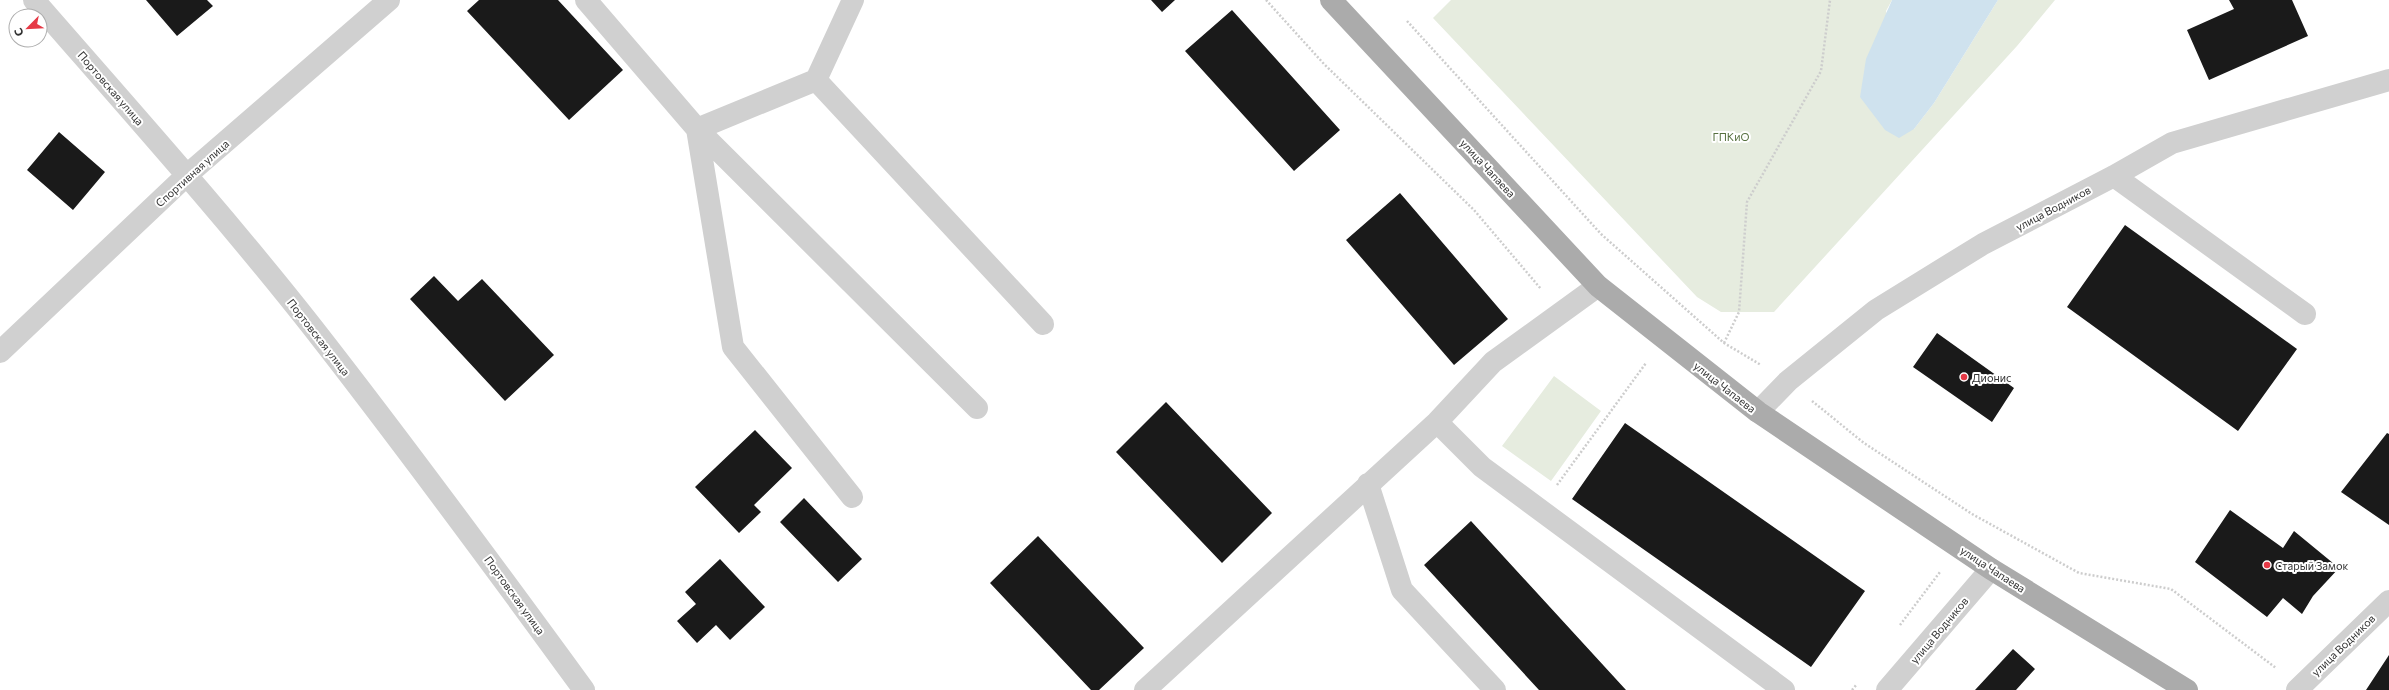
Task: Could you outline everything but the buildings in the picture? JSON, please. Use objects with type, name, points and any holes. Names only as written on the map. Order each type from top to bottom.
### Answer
[{"type":"main road","name":"улица Чапаева","points":[[1331,0],[1598,286],[1758,412],[1990,569],[2187,690]]},
{"type":"street","name":"Портовская улица","points":[[34,0],[187,175],[354,382],[454,511],[584,690]]},
{"type":"street","name":"Спортивная улица","points":[[0,352],[187,175],[389,0]]},
{"type":"street","points":[[586,0],[697,129],[977,408]]},
{"type":"street","points":[[697,129],[816,80],[853,0]]},
{"type":"street","points":[[816,80],[1043,324]]},
{"type":"street","name":"улица Водников","points":[[1758,412],[1788,381],[1876,310],[1983,244],[2114,176],[2172,143],[2389,80]]},
{"type":"street","points":[[697,129],[733,347],[852,497]]},
{"type":"street","points":[[2114,176],[2305,314]]},
{"type":"street","points":[[1144,690],[1437,422],[1493,362],[1598,286]]},
{"type":"street","points":[[1437,422],[1482,467],[1784,690]]},
{"type":"street","points":[[1368,484],[1402,590],[1495,690]]},
{"type":"street","name":"улица Водников","points":[[1887,690],[1990,569]]},
{"type":"street","name":"улица Водников","points":[[2298,690],[2389,601]]},
{"type":"path","points":[[1266,0],[1324,64],[1474,210],[1561,312]]},
{"type":"path","points":[[1724,343],[1739,312],[1748,202],[1821,71],[1830,0]]},
{"type":"path","points":[[1539,509],[1664,338]]},
{"type":"path","points":[[1898,628],[1958,547]]},
{"type":"path","points":[[1852,690],[1861,678]]},
{"type":"green space","name":"ГПКиО","points":[[1451,0],[1892,0],[1886,11],[1914,129],[1934,103],[1998,0],[2055,0],[2017,46],[1774,312],[1721,312],[1697,297],[1433,18]]},
{"type":"green space","points":[[1554,376],[1601,411],[1551,481],[1502,446]]},
{"type":"water","points":[[1892,0],[1998,0],[1934,103],[1914,129],[1899,138],[1885,130],[1860,97],[1866,59]]},
{"type":"place","name":"Дионис","points":[[1964,377]]},
{"type":"place","name":"Старый Замок","points":[[2267,565]]}]
